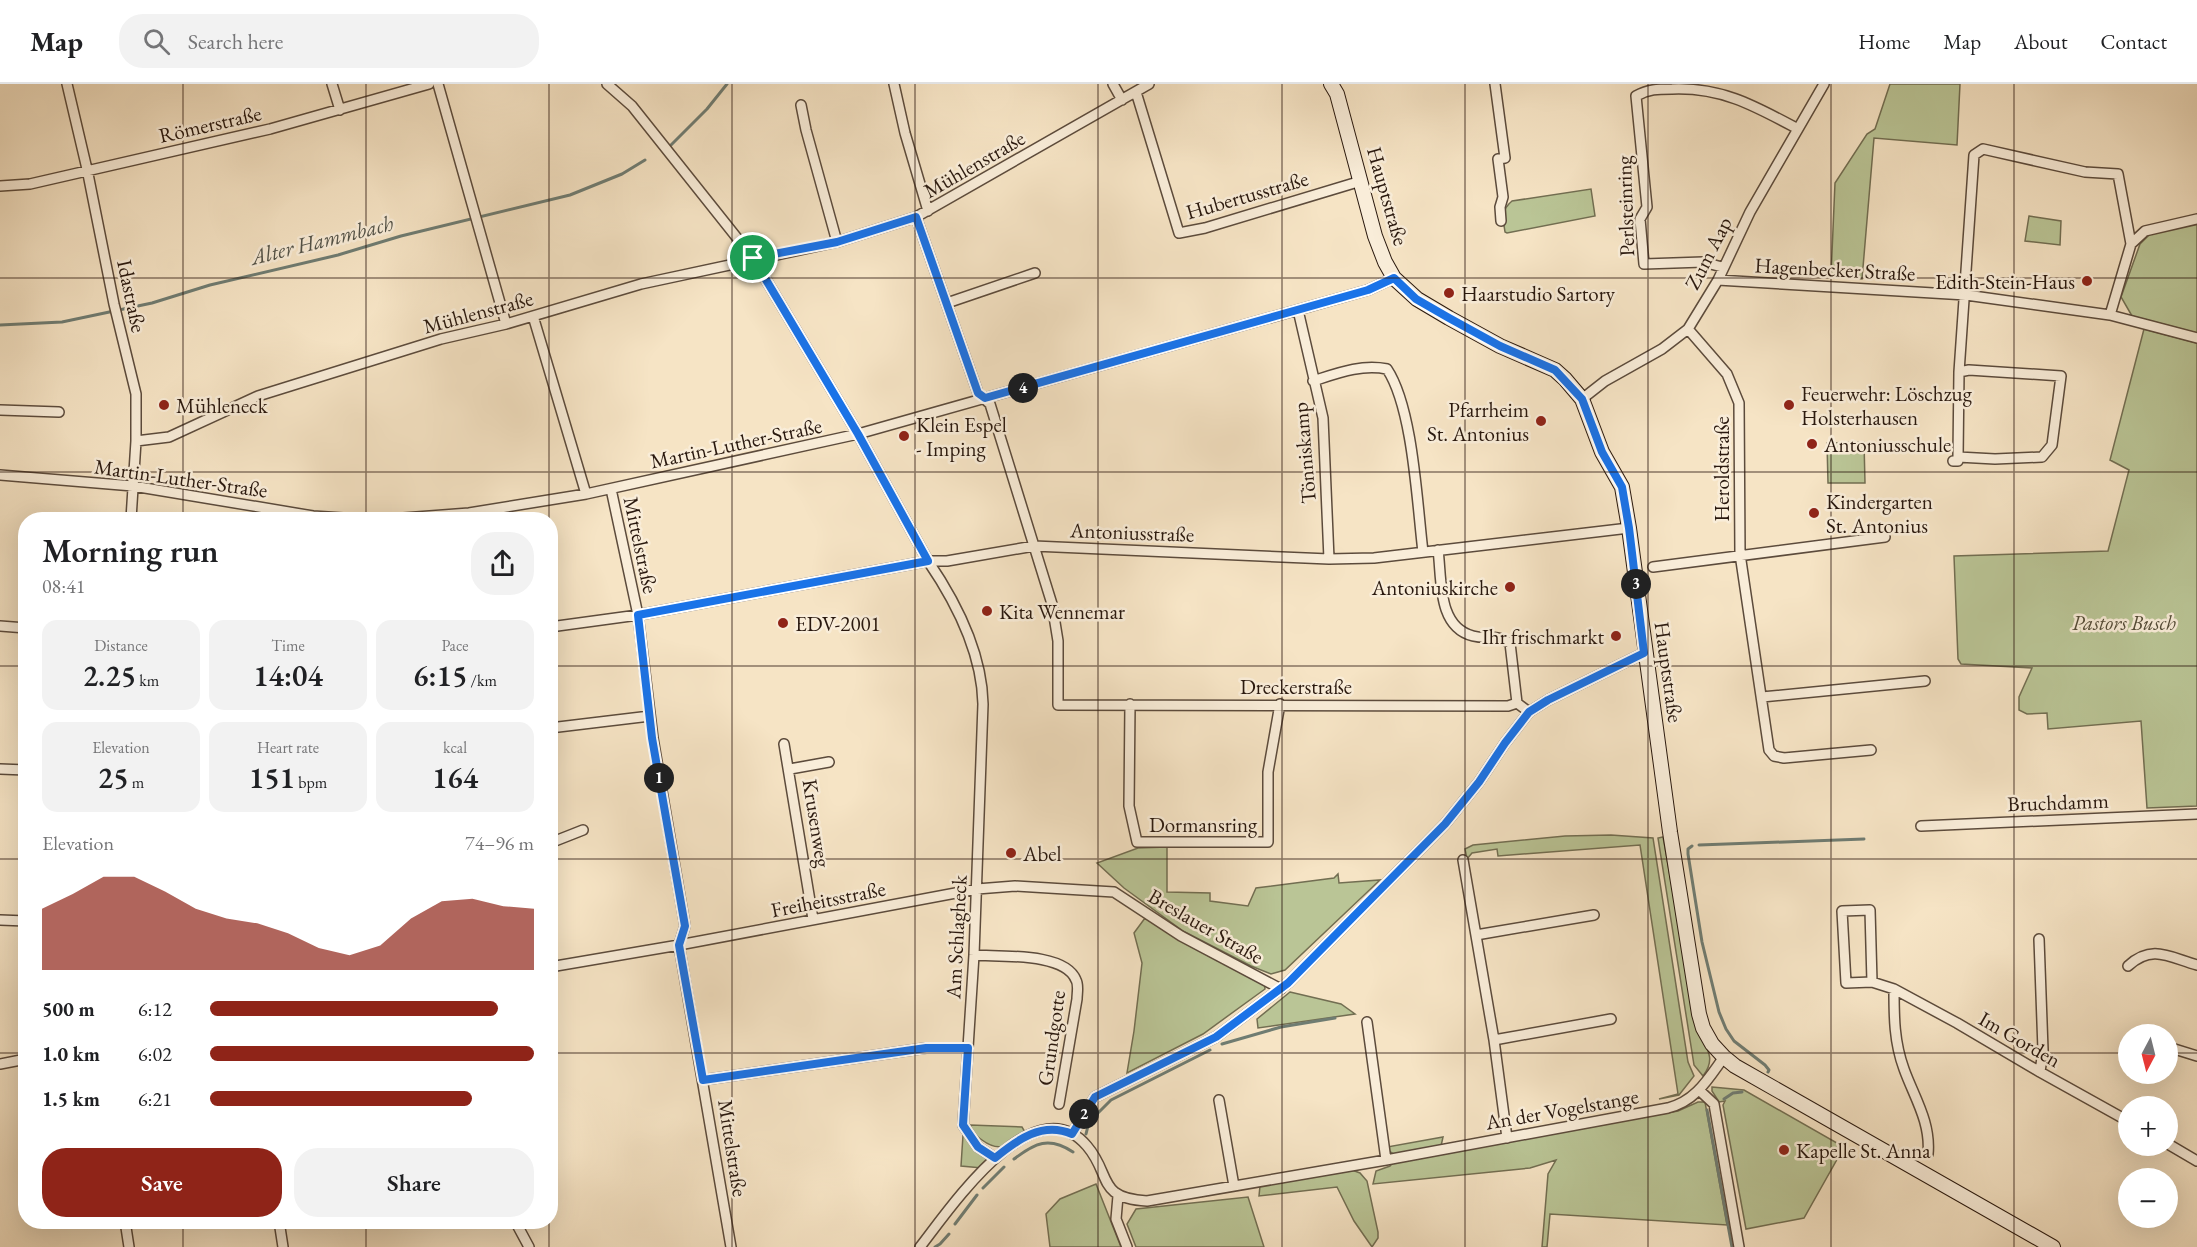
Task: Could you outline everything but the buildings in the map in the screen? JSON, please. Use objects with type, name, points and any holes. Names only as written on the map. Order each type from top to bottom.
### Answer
[{"type":"main road","name":"Hauptstraße","points":[[1331,84],[1337,94],[1380,250],[1394,278],[1416,299],[1449,318],[1500,346],[1555,370],[1582,399],[1602,452],[1622,487],[1670,832],[1699,1014],[1707,1036],[1724,1058]]},
{"type":"main road","points":[[1724,1058],[2053,1247]]},
{"type":"street","name":"Idastraße","points":[[67,84],[119,327],[136,394],[136,441],[131,512]]},
{"type":"street","points":[[332,84],[340,110]]},
{"type":"street","name":"Römerstraße","points":[[0,186],[30,184],[87,169],[260,132],[429,84]]},
{"type":"street","points":[[438,84],[506,324]]},
{"type":"street","points":[[607,84],[632,106],[753,258],[858,434],[928,561]]},
{"type":"street","points":[[894,84],[928,211]]},
{"type":"street","points":[[1113,84],[1122,100]]},
{"type":"street","name":"Mühlenstraße","points":[[136,441],[169,437],[258,396],[441,339],[506,324],[641,284],[753,258],[837,242],[916,217],[1149,84]]},
{"type":"street","points":[[1495,84],[1505,158],[1497,159],[1503,197],[1500,207],[1501,221]]},
{"type":"street","name":"Zum Aap","points":[[1582,399],[1605,381],[1662,349],[1688,329],[1718,280],[1722,267],[1750,212],[1824,84]]},
{"type":"street","name":"Perlsteinring","points":[[1722,267],[1702,261],[1644,264],[1640,219],[1647,207],[1636,96],[1647,90],[1694,88],[1735,97],[1798,129]]},
{"type":"street","name":"Hubertusstraße","points":[[1136,92],[1179,233],[1205,228],[1361,181]]},
{"type":"street","points":[[801,105],[837,242]]},
{"type":"street","points":[[1959,372],[1969,370],[2061,376],[2052,445],[2042,457],[1956,459],[1959,372],[1974,155],[1983,149],[2085,172],[2118,174],[2132,244]]},
{"type":"street","points":[[916,217],[978,393],[990,404],[1034,546]]},
{"type":"street","points":[[2110,315],[2132,244],[2145,231],[2197,219]]},
{"type":"street","points":[[946,303],[1035,273]]},
{"type":"street","name":"Martin-Luther-Straße","points":[[476,512],[611,489],[858,434],[1368,290],[1394,278]]},
{"type":"street","name":"Hagenbecker Straße","points":[[1718,280],[1966,295],[2110,315],[2197,338]]},
{"type":"street","name":"Tönniskamp","points":[[1298,310],[1323,418],[1329,559]]},
{"type":"street","points":[[533,316],[586,494]]},
{"type":"street","name":"Heroldstraße","points":[[1688,329],[1727,374],[1739,403],[1740,554],[1769,750],[1774,756],[1784,758],[1871,750]]},
{"type":"street","points":[[1313,381],[1364,366],[1373,366],[1387,369],[1396,382],[1410,438],[1423,552]]},
{"type":"street","points":[[0,410],[59,412]]},
{"type":"street","name":"Martin-Luther-Straße","points":[[0,475],[133,486],[289,512]]},
{"type":"street","name":"Mittelstraße","points":[[611,489],[638,615],[668,836],[685,926],[679,945],[731,1247]]},
{"type":"street","name":"Antoniusstraße","points":[[558,626],[638,615],[928,561],[947,561],[1034,546],[1329,559],[1374,558],[1629,528]]},
{"type":"street","points":[[1653,567],[1885,537]]},
{"type":"street","name":"Dreckerstraße","points":[[1034,546],[1052,603],[1056,631],[1058,705],[1508,706],[1517,703]]},
{"type":"street","points":[[1438,550],[1443,604],[1449,619],[1458,629],[1473,636],[1498,637],[1510,644],[1517,703],[1529,712]]},
{"type":"street","name":"Am Schlagheck","points":[[928,561],[959,616],[978,669],[983,704],[974,955],[963,1125],[978,1147],[995,1158]]},
{"type":"street","points":[[0,626],[18,627]]},
{"type":"street","points":[[1072,1134],[1095,1097],[1216,1037],[1281,989],[1445,824],[1479,782],[1529,712],[1558,695],[1644,653]]},
{"type":"street","points":[[1762,697],[1925,681]]},
{"type":"street","name":"Dormansring","points":[[1130,704],[1130,806],[1137,842],[1269,842],[1268,772],[1280,704]]},
{"type":"street","points":[[558,727],[650,716]]},
{"type":"street","name":"Krusenweg","points":[[784,744],[790,769],[813,920]]},
{"type":"street","name":"Krusenweg","points":[[790,769],[829,762]]},
{"type":"street","points":[[0,769],[18,770]]},
{"type":"street","name":"Bruchdamm","points":[[1921,826],[2197,814]]},
{"type":"street","points":[[558,840],[583,830]]},
{"type":"street","points":[[1463,860],[1494,1040],[1507,1138]]},
{"type":"street","name":"Freiheitsstraße","points":[[558,967],[977,889],[1015,886],[1114,892]]},
{"type":"street","name":"Breslauer Straße","points":[[1114,892],[1180,936],[1281,989]]},
{"type":"street","name":"Im Gorden","points":[[1872,982],[1870,910],[1842,911],[1846,983],[1872,982],[1894,989],[2118,1115]]},
{"type":"street","points":[[1476,935],[1594,915]]},
{"type":"street","points":[[0,920],[18,921]]},
{"type":"street","points":[[2039,939],[2043,1050],[2040,1072]]},
{"type":"street","points":[[2128,966],[2138,956],[2154,952],[2197,965]]},
{"type":"street","name":"Grundgotte","points":[[974,955],[1056,962],[1070,969],[1077,981],[1077,999],[1059,1104]]},
{"type":"street","points":[[1894,989],[1894,1030],[1903,1067],[1928,1128],[1928,1154]]},
{"type":"street","points":[[1494,1040],[1611,1019]]},
{"type":"street","points":[[1367,1022],[1386,1160]]},
{"type":"street","points":[[703,1080],[926,1048],[968,1048]]},
{"type":"street","points":[[2178,1050],[2197,1056]]},
{"type":"street","name":"An der Vogelstange","points":[[1118,1196],[1147,1201],[1668,1108],[1682,1104],[1700,1090],[1724,1058]]},
{"type":"street","points":[[0,1064],[18,1061]]},
{"type":"street","points":[[1700,1090],[1714,1104],[1739,1247]]},
{"type":"street","points":[[1219,1100],[1234,1186]]},
{"type":"street","points":[[920,1247],[961,1195],[995,1158],[1030,1134],[1055,1129],[1072,1134],[1089,1148],[1109,1188],[1118,1196],[1116,1219],[1127,1247]]},
{"type":"street","points":[[2178,1150],[2197,1161]]},
{"type":"street","points":[[126,1229],[129,1247]]},
{"type":"street","points":[[281,1229],[284,1247]]},
{"type":"street","points":[[519,1229],[529,1247]]},
{"type":"green space","points":[[1890,84],[1960,84],[1957,145],[1874,138],[1862,279],[1831,276],[1835,183],[1867,134],[1875,129]]},
{"type":"green space","points":[[1591,189],[1595,216],[1505,232],[1504,211],[1512,201]]},
{"type":"green space","points":[[2029,216],[2061,221],[2060,245],[2025,241]]},
{"type":"green space","points":[[2197,224],[2197,333],[2132,316],[2121,297],[2140,244],[2150,234]]},
{"type":"green space","name":"Pastors Busch","points":[[2144,329],[2197,343],[2197,806],[2147,808],[2141,721],[2048,729],[2047,713],[2027,714],[2019,710],[2019,697],[2032,668],[1961,664],[1958,659],[1954,556],[2108,551],[2129,470],[2110,460]]},
{"type":"green space","points":[[1864,442],[1865,483],[1828,483],[1827,443]]},
{"type":"green space","points":[[1611,835],[1653,838],[1688,1062],[1694,1076],[1679,1095],[1659,1099],[1678,1094],[1640,845],[1498,856],[1497,849],[1472,853],[1467,859],[1465,849],[1473,845],[1565,836]]},
{"type":"green space","points":[[1663,837],[1698,1030],[1710,1058],[1703,1076],[1694,1065],[1658,838]]},
{"type":"green space","points":[[1167,847],[1167,892],[1210,893],[1210,901],[1248,906],[1256,888],[1334,878],[1338,874],[1339,883],[1380,880],[1285,970],[1271,974],[1183,931],[1124,888],[1097,863],[1138,848]]},
{"type":"green space","points":[[1145,918],[1203,953],[1264,981],[1265,989],[1203,1034],[1127,1073],[1142,963],[1134,933]]},
{"type":"green space","points":[[1290,992],[1341,1004],[1355,1014],[1258,1028],[1257,1019]]},
{"type":"green space","points":[[1712,1087],[1744,1090],[1844,1147],[1804,1218],[1746,1229],[1723,1105],[1725,1101],[1719,1102]]},
{"type":"green space","points":[[1698,1102],[1705,1102],[1727,1225],[1550,1214],[1547,1247],[1542,1247],[1548,1174],[1556,1160],[1530,1168],[1373,1184],[1376,1171],[1390,1166],[1393,1162],[1678,1111]]},
{"type":"green space","points":[[970,1125],[1022,1127],[1025,1132],[1000,1147],[989,1144],[976,1136]]},
{"type":"green space","points":[[963,1135],[987,1155],[982,1168],[961,1166]]},
{"type":"green space","points":[[1443,1137],[1441,1146],[1395,1155],[1387,1147]]},
{"type":"green space","points":[[1352,1170],[1360,1173],[1367,1181],[1378,1232],[1378,1238],[1372,1247],[1354,1221],[1337,1187],[1259,1196],[1260,1186]]},
{"type":"green space","points":[[1096,1184],[1121,1247],[1050,1247],[1046,1214],[1060,1199]]},
{"type":"green space","points":[[1248,1197],[1264,1247],[1136,1247],[1127,1224],[1136,1209]]},
{"type":"waterway","name":"Alter Hammbach","points":[[671,145],[707,109],[727,84]]},
{"type":"waterway","name":"Alter Hammbach","points":[[0,325],[62,322],[152,303],[210,285],[338,255],[401,236],[570,195],[622,174],[645,160]]},
{"type":"waterway","points":[[1699,845],[1864,839]]},
{"type":"waterway","points":[[1692,846],[1688,849],[1688,854],[1702,942],[1719,1012],[1734,1041],[1765,1065],[1768,1072]]},
{"type":"waterway","points":[[1222,1044],[1281,1027],[1335,1018]]},
{"type":"waterway","points":[[1098,1113],[1111,1100],[1210,1050]]},
{"type":"waterway","points":[[1724,1099],[1733,1093],[1742,1092]]},
{"type":"waterway","points":[[1707,1110],[1732,1247]]},
{"type":"waterway","points":[[1086,1134],[1089,1122]]},
{"type":"waterway","points":[[1014,1159],[1029,1149],[1049,1143],[1057,1144],[1073,1152]]},
{"type":"waterway","points":[[983,1188],[1004,1167]]},
{"type":"waterway","points":[[955,1224],[977,1195]]},
{"type":"waterway","points":[[935,1247],[949,1234]]},
{"type":"place","name":"Edith-Stein-Haus","points":[[2087,281]]},
{"type":"place","name":"Haarstudio Sartory","points":[[1449,293]]},
{"type":"place","name":"Mühleneck","points":[[164,405]]},
{"type":"place","name":"Feuerwehr: Löschzug Holsterhausen","points":[[1789,405]]},
{"type":"place","name":"Pfarrheim St. Antonius","points":[[1541,421]]},
{"type":"place","name":"Klein Espel - Imping","points":[[904,436]]},
{"type":"place","name":"Antoniusschule","points":[[1812,444]]},
{"type":"place","name":"Kindergarten St. Antonius","points":[[1814,513]]},
{"type":"place","name":"Antoniuskirche","points":[[1510,587]]},
{"type":"place","name":"Kita Wennemar","points":[[987,611]]},
{"type":"place","name":"EDV-2001","points":[[783,623]]},
{"type":"place","name":"Ihr frischmarkt","points":[[1616,636]]},
{"type":"place","name":"Abel","points":[[1011,853]]},
{"type":"place","name":"Kapelle St. Anna","points":[[1784,1150]]},
{"type":"route","points":[[916,217],[978,393],[985,398],[1368,290],[1394,278],[1416,299],[1449,318],[1500,346],[1555,370],[1582,399],[1602,452],[1622,487],[1644,653],[1548,700],[1529,712],[1479,782],[1445,824],[1288,983],[1216,1037],[1095,1097],[1072,1134],[1055,1129],[1042,1130],[1008,1147],[995,1158],[978,1147],[963,1125],[968,1048],[926,1048],[703,1080],[679,945],[685,926],[652,738],[638,615],[928,561],[858,434],[753,258],[837,242],[916,217]]}]
